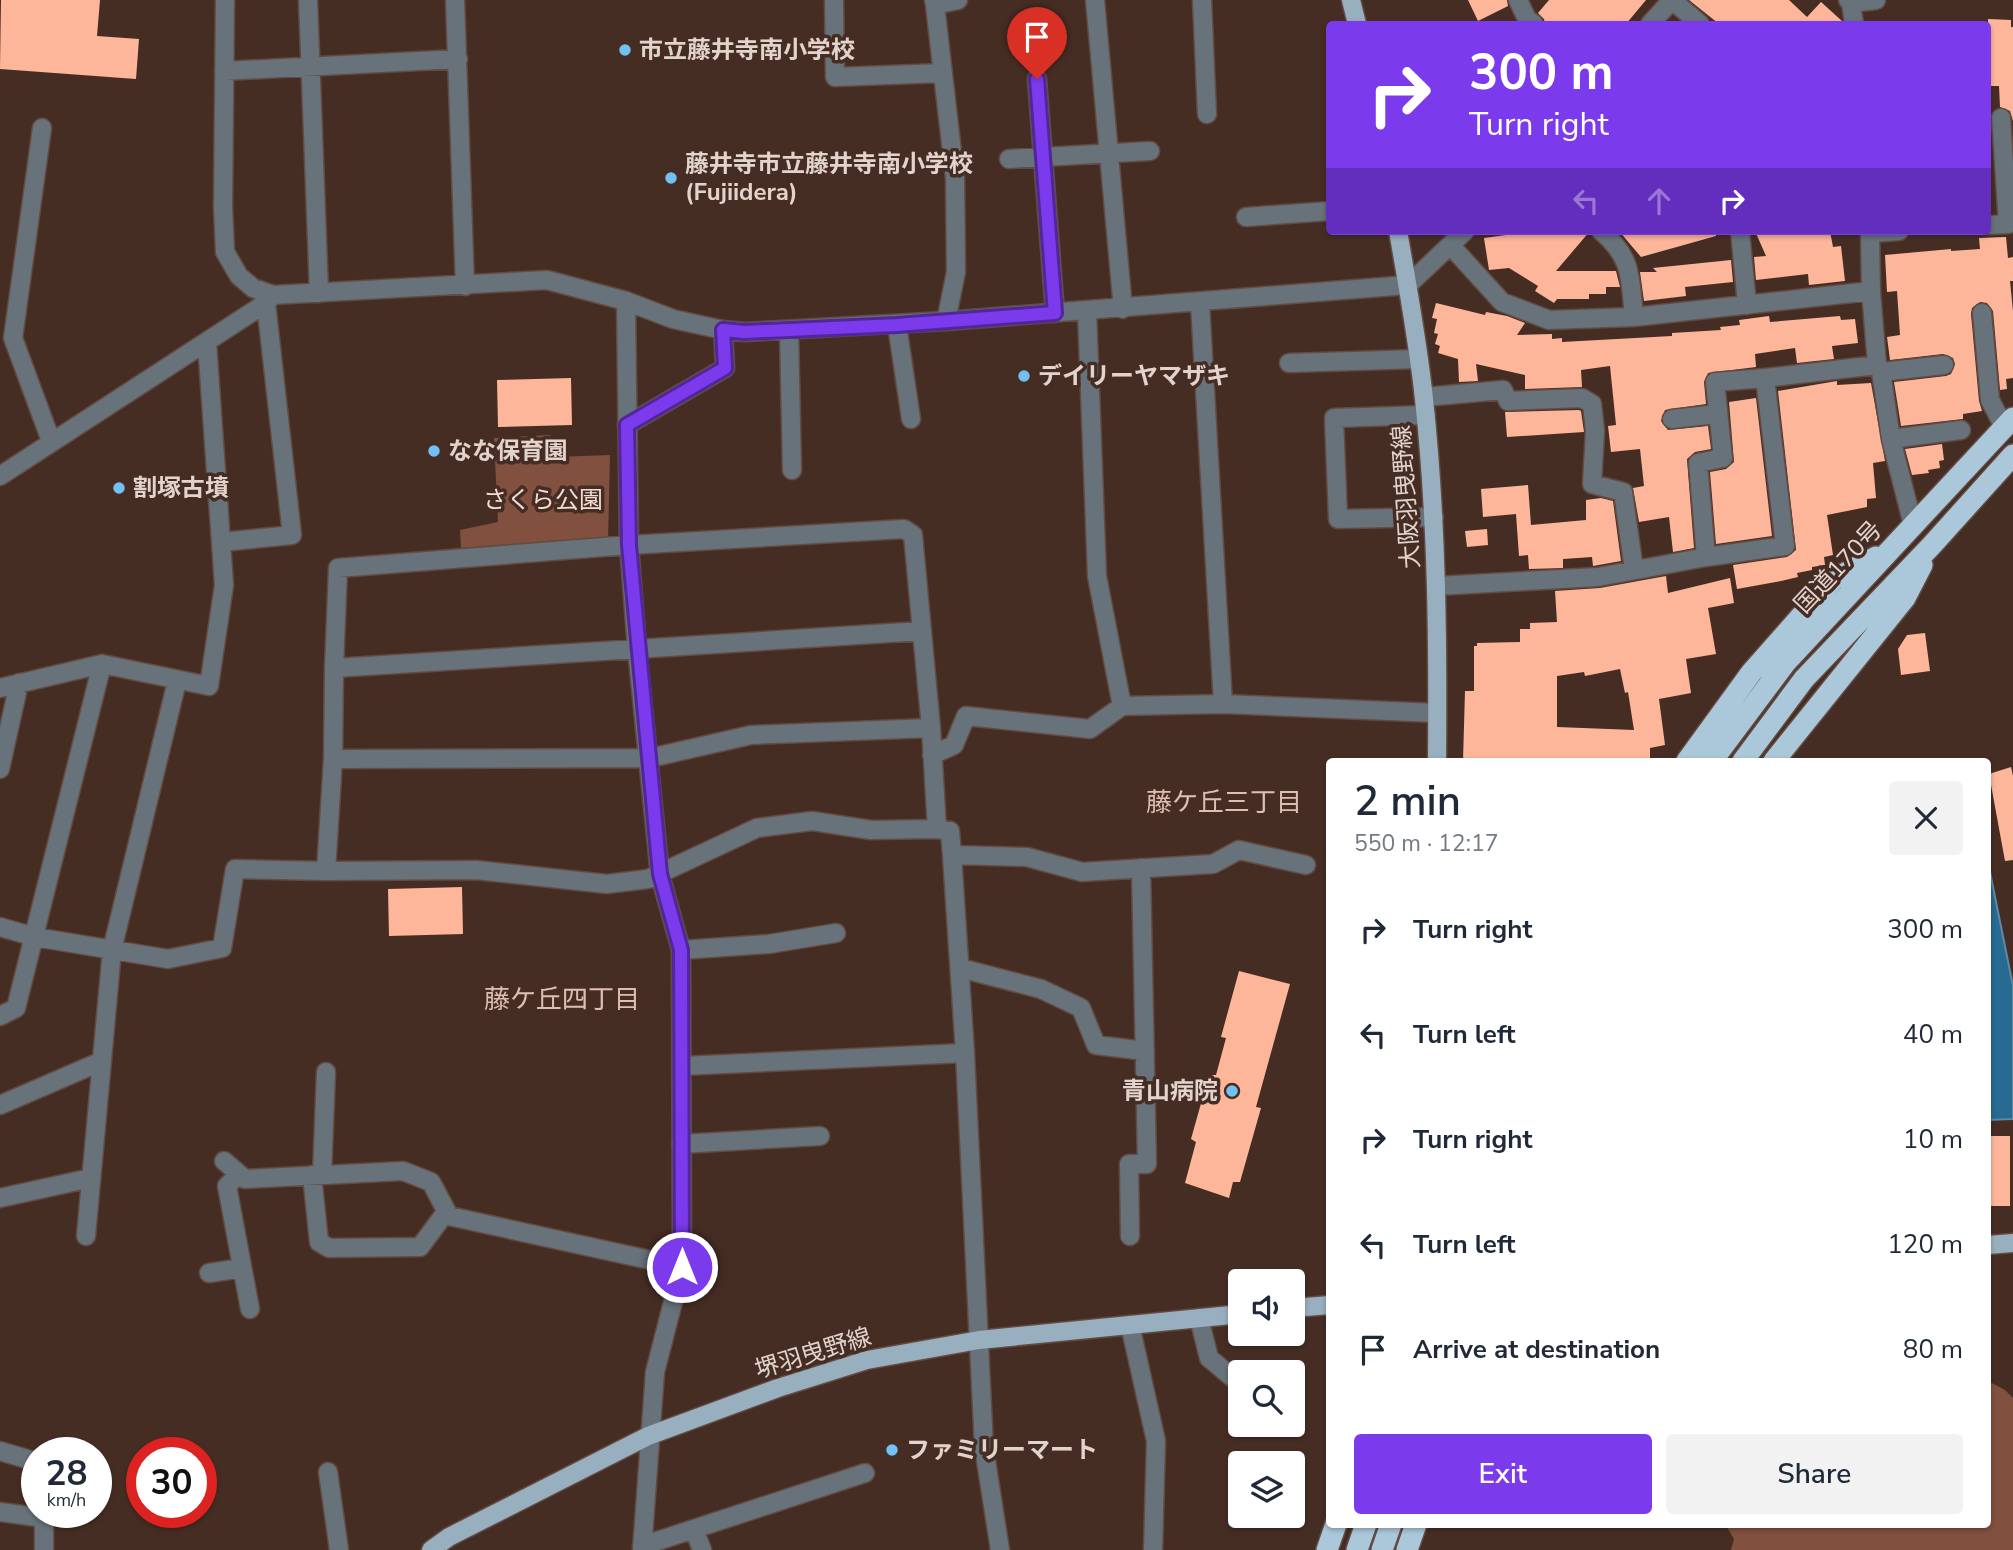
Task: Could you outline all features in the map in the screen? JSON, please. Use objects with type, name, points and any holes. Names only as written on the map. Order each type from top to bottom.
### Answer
[{"type":"highway","name":"国道170号","points":[[1714,758],[1786,662],[2009,423]]},
{"type":"highway","points":[[1745,758],[1804,679],[1932,545],[2013,455]]},
{"type":"highway","points":[[1776,758],[1905,598],[1932,545]]},
{"type":"highway","points":[[1689,758],[1751,673],[1833,579],[1890,549]]},
{"type":"highway","points":[[1327,1550],[1335,1528]]},
{"type":"highway","points":[[1357,1550],[1365,1528]]},
{"type":"highway","points":[[1382,1550],[1390,1528]]},
{"type":"highway","points":[[1407,1550],[1415,1528]]},
{"type":"main road","points":[[1351,0],[1356,21]]},
{"type":"main road","name":"大阪羽曳野線","points":[[1399,235],[1424,397],[1434,517],[1437,758]]},
{"type":"main road","points":[[1991,1245],[2013,1242]]},
{"type":"main road","points":[[1305,1307],[1326,1305]]},
{"type":"main road","name":"堺羽曳野線","points":[[431,1550],[449,1537],[649,1436],[778,1388],[867,1360],[979,1340],[1228,1315]]},
{"type":"street","points":[[222,542],[292,535],[269,299],[239,276],[225,252],[225,0]]},
{"type":"street","points":[[307,0],[319,293]]},
{"type":"street","points":[[455,0],[465,286]]},
{"type":"street","points":[[835,0],[835,77],[943,73]]},
{"type":"street","points":[[946,321],[956,272],[955,178],[935,2],[958,0]]},
{"type":"street","points":[[1094,0],[1123,309]]},
{"type":"street","points":[[1202,0],[1207,114]]},
{"type":"street","points":[[1518,0],[1530,21]]},
{"type":"street","points":[[1653,21],[1672,0],[1696,21]]},
{"type":"street","points":[[1853,21],[1849,1],[1876,0]]},
{"type":"street","points":[[224,71],[458,58]]},
{"type":"street","points":[[1037,79],[1055,313]]},
{"type":"street","points":[[1991,225],[2011,224],[2001,118]]},
{"type":"street","points":[[42,128],[13,338],[51,441]]},
{"type":"street","points":[[1009,159],[1150,151]]},
{"type":"street","points":[[1245,217],[1326,211]]},
{"type":"street","points":[[0,476],[207,343],[269,299],[319,293],[547,280],[626,301],[673,318],[723,330],[744,332],[897,325],[1408,285],[1461,235]]},
{"type":"street","points":[[1606,235],[1614,242],[1629,266],[1634,317]]},
{"type":"street","points":[[1740,235],[1747,305]]},
{"type":"street","points":[[1870,235],[1871,291],[1879,368],[1891,439],[1913,525]]},
{"type":"street","points":[[1451,246],[1502,302],[1549,320],[1634,317],[1871,291]]},
{"type":"street","points":[[626,301],[629,545],[637,649],[660,874],[681,950],[682,1267],[654,1372],[642,1548],[865,1474]]},
{"type":"street","points":[[1200,303],[1223,704]]},
{"type":"street","points":[[1087,311],[1097,576],[1122,706]]},
{"type":"street","points":[[1982,313],[1990,400],[2009,423]]},
{"type":"street","points":[[897,325],[911,419]]},
{"type":"street","points":[[627,425],[725,368],[723,330]]},
{"type":"street","points":[[789,330],[792,470]]},
{"type":"street","points":[[0,688],[102,664],[209,686],[224,585],[207,343]]},
{"type":"street","points":[[1289,363],[1419,359]]},
{"type":"street","points":[[1706,557],[1698,463],[1723,458],[1716,382],[1944,365]]},
{"type":"street","points":[[1436,586],[1598,578],[1706,557],[1785,546],[1765,378]]},
{"type":"street","points":[[1424,397],[1503,390],[1508,401],[1582,398],[1592,404],[1595,431],[1592,484],[1623,492],[1634,570]]},
{"type":"street","points":[[1672,419],[1717,414]]},
{"type":"street","points":[[1426,415],[1334,418],[1338,519],[1434,517]]},
{"type":"street","points":[[1891,439],[1961,430]]},
{"type":"street","points":[[326,871],[333,759],[338,568],[629,545],[904,529],[913,535],[937,829]]},
{"type":"street","points":[[334,668],[922,631]]},
{"type":"street","points":[[0,1016],[16,1008],[102,664]]},
{"type":"street","points":[[86,1236],[112,950],[177,681]]},
{"type":"street","points":[[0,769],[19,683]]},
{"type":"street","points":[[932,755],[954,745],[966,716],[1090,729],[1122,706],[1223,704],[1437,713]]},
{"type":"street","points":[[333,759],[650,758],[751,735],[930,728]]},
{"type":"street","points":[[0,927],[35,937],[168,959],[222,948],[235,869],[476,870],[607,884],[648,880],[757,828],[812,821],[871,830],[950,831],[965,1053],[984,1448],[1000,1550]]},
{"type":"street","points":[[952,855],[1027,856],[1082,872],[1213,864],[1239,850],[1306,865]]},
{"type":"street","points":[[1130,1236],[1129,1164],[1146,1164],[1141,868]]},
{"type":"street","points":[[681,950],[769,944],[836,933]]},
{"type":"street","points":[[960,968],[1041,989],[1081,1008],[1096,1045],[1145,1051]]},
{"type":"street","points":[[681,1066],[965,1053]]},
{"type":"street","points":[[0,1105],[102,1060]]},
{"type":"street","points":[[326,1072],[317,1175],[319,1242],[329,1248],[420,1247],[446,1212]]},
{"type":"street","points":[[681,1144],[820,1136]]},
{"type":"street","points":[[224,1161],[244,1179],[403,1171],[431,1182],[449,1216],[682,1267]]},
{"type":"street","points":[[239,1174],[227,1186],[250,1309]]},
{"type":"street","points":[[0,1198],[90,1178]]},
{"type":"street","points":[[209,1273],[242,1268]]},
{"type":"street","points":[[1199,1318],[1209,1359],[1228,1374]]},
{"type":"street","points":[[1130,1325],[1156,1441],[1153,1550]]},
{"type":"street","points":[[0,1451],[21,1457]]},
{"type":"street","points":[[328,1472],[339,1550]]},
{"type":"street","points":[[0,1512],[21,1513]]},
{"type":"street","points":[[44,1528],[44,1550]]},
{"type":"street","points":[[694,1529],[702,1550]]},
{"type":"green space","name":"さくら公園","points":[[550,435],[555,457],[610,455],[608,540],[461,548],[460,530],[498,522],[494,438]]},
{"type":"green space","points":[[1991,1383],[2013,1398],[2013,1550],[1731,1550],[1734,1539],[1727,1528],[1991,1528]]},
{"type":"water","points":[[1991,877],[2013,986],[2013,1119],[1991,1120]]},
{"type":"building","points":[[1,0],[100,0],[97,36],[139,39],[136,79],[0,69]]},
{"type":"building","points":[[1468,0],[1507,0],[1508,6],[1478,21]]},
{"type":"building","points":[[1549,0],[1646,0],[1628,21],[1544,21],[1538,13]]},
{"type":"building","points":[[1689,0],[1789,0],[1807,17],[1821,2],[1842,21],[1715,21]]},
{"type":"building","points":[[2011,20],[2013,27],[2013,121],[2010,111],[2000,107],[1999,86],[1991,86],[1991,21],[1988,21]]},
{"type":"building","points":[[1506,235],[1587,235],[1556,271],[1616,271],[1620,287],[1606,287],[1606,294],[1589,294],[1589,299],[1557,299],[1554,303],[1535,291],[1538,286],[1509,268],[1489,270],[1484,238]]},
{"type":"building","points":[[1622,235],[1716,235],[1716,236],[1641,257]]},
{"type":"building","points":[[1757,235],[1831,235],[1833,247],[1841,246],[1845,281],[1809,285],[1808,274],[1756,280],[1754,257],[1766,256]]},
{"type":"building","points":[[2006,237],[2008,258],[2013,257],[2013,281],[2010,281],[2013,378],[2006,379],[2007,389],[2000,390],[1993,311],[1987,303],[1980,302],[1972,308],[1971,314],[1982,411],[1963,414],[1963,419],[1901,426],[1894,382],[1946,376],[1951,374],[1955,364],[1953,358],[1943,354],[1890,360],[1887,337],[1900,335],[1897,291],[1887,292],[1885,255],[1980,249],[1979,238]]},
{"type":"building","points":[[1731,260],[1733,282],[1685,287],[1686,296],[1644,301],[1640,272],[1657,272],[1653,268]]},
{"type":"building","points":[[1436,303],[1485,315],[1486,312],[1507,316],[1525,323],[1517,335],[1552,334],[1552,339],[1562,338],[1562,342],[1672,336],[1672,333],[1721,330],[1720,327],[1740,325],[1739,320],[1769,316],[1770,322],[1840,316],[1841,320],[1855,319],[1858,343],[1832,346],[1834,359],[1797,363],[1795,348],[1755,354],[1756,367],[1708,373],[1704,382],[1706,404],[1665,410],[1661,421],[1668,430],[1708,426],[1711,449],[1695,452],[1687,459],[1694,548],[1673,552],[1669,517],[1639,522],[1633,488],[1644,486],[1640,449],[1611,452],[1608,426],[1616,425],[1610,366],[1581,370],[1582,387],[1525,389],[1525,375],[1476,364],[1478,381],[1459,382],[1458,359],[1438,353],[1440,346],[1435,344],[1438,334],[1434,333],[1437,319],[1432,318]]},
{"type":"building","points":[[571,378],[572,425],[498,427],[497,380]]},
{"type":"building","points":[[1837,381],[1837,385],[1871,383],[1885,461],[1873,463],[1876,498],[1867,499],[1867,507],[1827,515],[1833,555],[1824,557],[1825,565],[1797,573],[1798,577],[1737,589],[1733,565],[1787,557],[1796,550],[1778,391]]},
{"type":"building","points":[[1756,398],[1772,536],[1716,544],[1710,472],[1726,469],[1734,462],[1729,402]]},
{"type":"building","points":[[1579,410],[1584,432],[1507,437],[1505,412]]},
{"type":"building","points":[[1942,444],[1944,460],[1939,461],[1940,468],[1928,470],[1929,473],[1912,475],[1905,449]]},
{"type":"building","points":[[1528,485],[1531,525],[1586,520],[1586,500],[1601,498],[1613,501],[1621,561],[1593,566],[1592,557],[1563,559],[1563,568],[1529,569],[1528,555],[1519,556],[1516,514],[1483,517],[1481,489]]},
{"type":"building","points":[[1487,529],[1488,545],[1467,547],[1465,531]]},
{"type":"building","points":[[1666,576],[1668,593],[1730,578],[1734,603],[1708,608],[1716,654],[1686,659],[1691,693],[1659,699],[1665,745],[1650,748],[1650,758],[1463,758],[1465,691],[1474,691],[1474,646],[1477,646],[1477,643],[1520,642],[1520,629],[1530,629],[1530,623],[1557,622],[1555,591],[1600,588]],"holes":[[[1620,669],[1625,693],[1628,692],[1634,730],[1557,727],[1557,676],[1584,672],[1585,676]]]},
{"type":"building","points":[[1925,633],[1930,671],[1901,675],[1898,649],[1907,635]]},
{"type":"building","points":[[2011,767],[2013,860],[2005,861],[1991,773]]},
{"type":"building","points":[[462,887],[463,934],[389,936],[388,889]]},
{"type":"building","name":"青山病院","points":[[1239,971],[1290,984],[1256,1107],[1261,1108],[1240,1182],[1233,1182],[1229,1198],[1185,1183],[1196,1142],[1191,1139],[1209,1075],[1216,1075],[1226,1038],[1221,1037]]},
{"type":"building","points":[[1991,1136],[2010,1136],[2010,1206],[1991,1206]]},
{"type":"place","name":"市立藤井寺南小学校","points":[[625,50]]},
{"type":"place","name":"藤井寺市立藤井寺南小学校 (Fujiidera)","points":[[671,178]]},
{"type":"place","name":"デイリーヤマザキ","points":[[1024,376]]},
{"type":"place","name":"なな保育園","points":[[434,451]]},
{"type":"place","name":"割塚古墳","points":[[119,488]]},
{"type":"place","name":"青山病院","points":[[1232,1091]]},
{"type":"place","name":"ファミリーマート","points":[[892,1450]]},
{"type":"district","name":"藤ケ丘三丁目","points":[[1224,802]]},
{"type":"district","name":"藤ケ丘四丁目","points":[[562,999]]},
{"type":"route","points":[[682,1267],[681,950],[660,874],[629,545],[627,425],[725,368],[723,330],[744,332],[897,325],[1055,313],[1037,79]]}]
